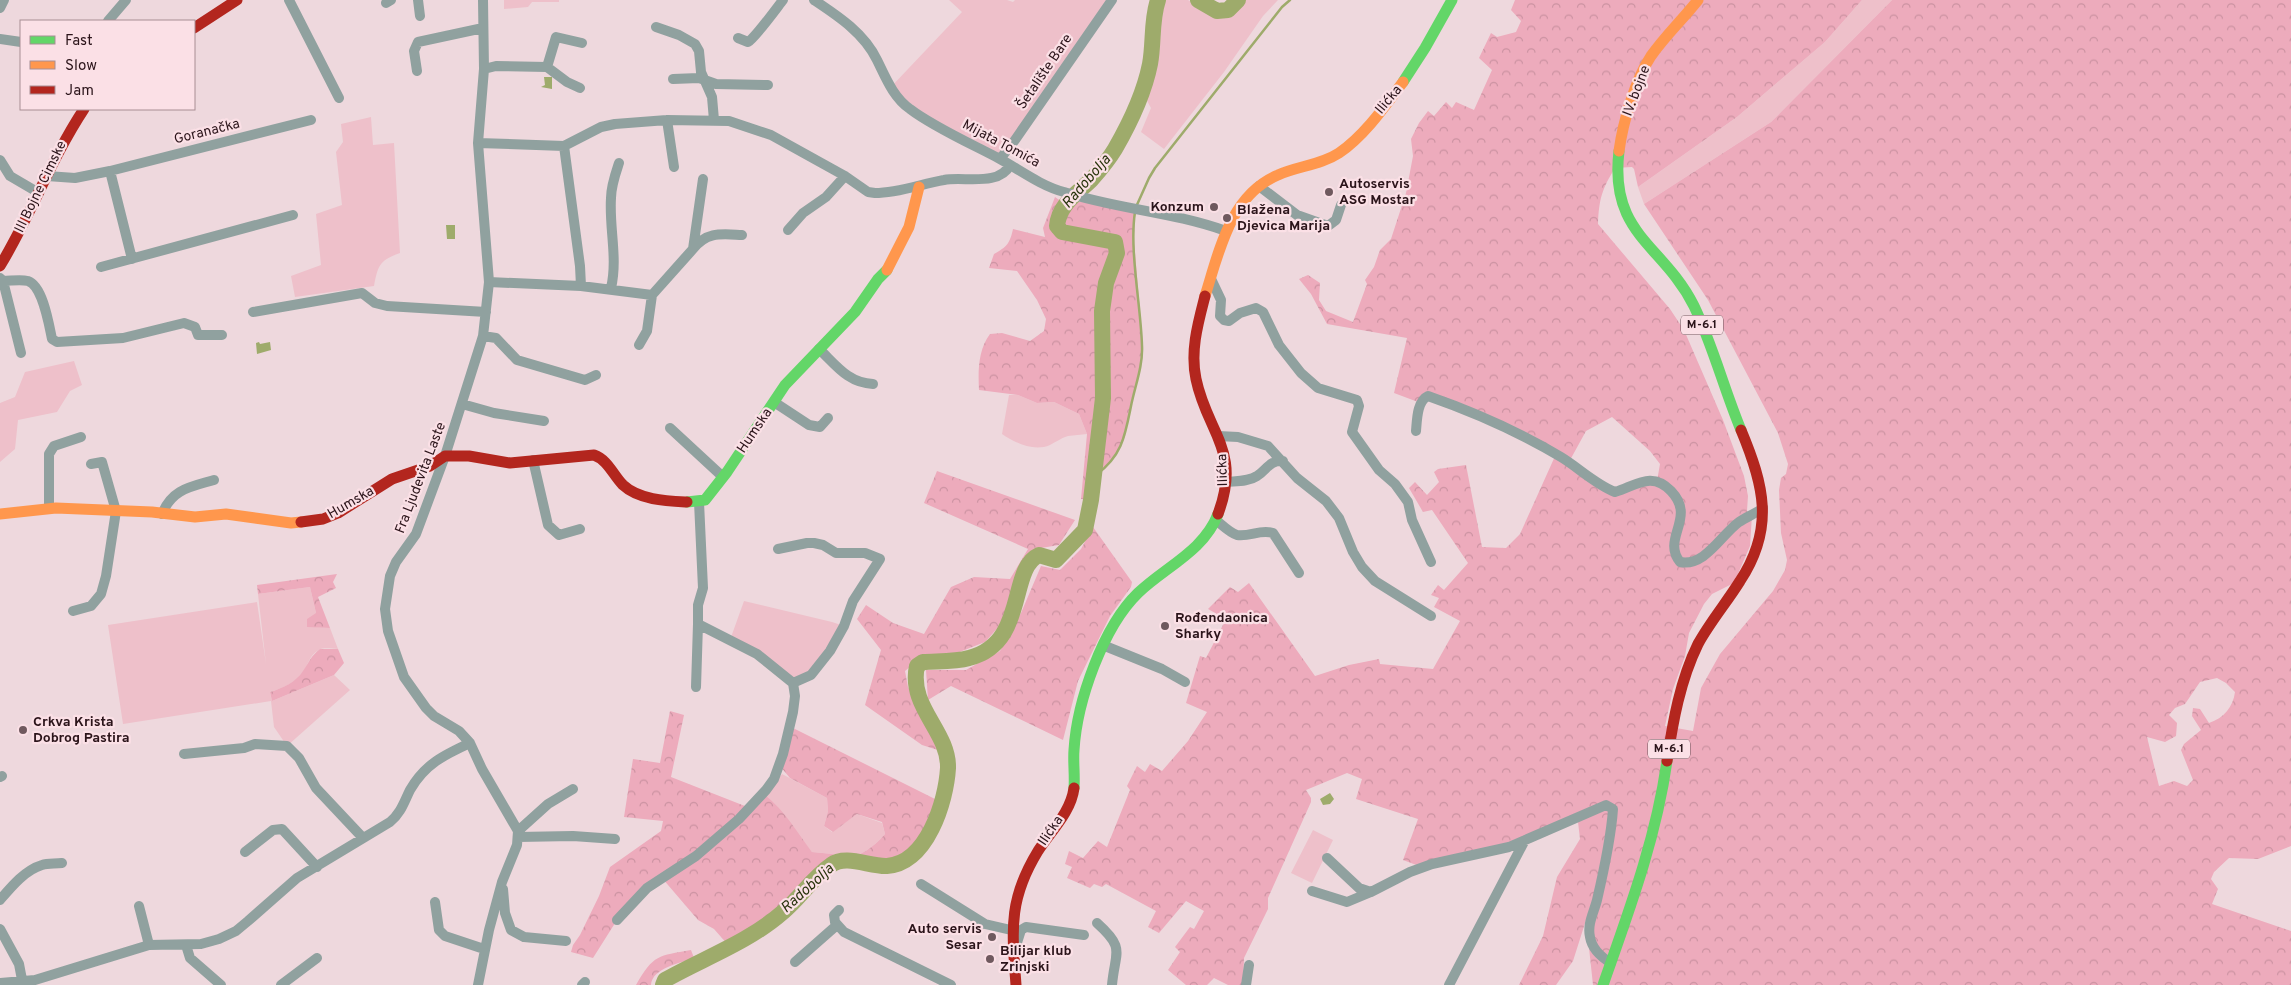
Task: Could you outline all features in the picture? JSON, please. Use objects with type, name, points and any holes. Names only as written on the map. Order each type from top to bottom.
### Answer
[{"type":"street","points":[[0,8],[4,0]]},
{"type":"street","points":[[109,20],[126,0]]},
{"type":"street","points":[[195,27],[237,0]]},
{"type":"street","points":[[289,0],[340,98]]},
{"type":"street","points":[[418,0],[420,16]]},
{"type":"street","name":"Fra Ljudevita Laste","points":[[483,0],[484,68],[478,143],[488,282],[483,336],[445,456],[416,534],[396,562],[390,576],[386,596],[386,621],[392,645],[404,677],[426,708],[434,716],[459,731],[470,743],[482,769],[518,834]]},
{"type":"street","points":[[738,38],[748,42],[753,39],[761,26],[783,0]]},
{"type":"street","name":"Mijata Tomića","points":[[814,0],[835,14],[862,37],[877,59],[890,88],[909,109],[1061,192],[1181,217],[1226,231]]},
{"type":"street","name":"Šetalište Bare","points":[[1000,159],[1112,0]]},
{"type":"street","name":"Ilićka","points":[[1016,985],[1012,930],[1015,898],[1020,884],[1068,808],[1074,794],[1076,731],[1083,702],[1105,646],[1124,610],[1138,590],[1202,542],[1217,521],[1226,482],[1225,457],[1200,395],[1195,374],[1195,346],[1204,300],[1226,231],[1248,198],[1259,186],[1272,177],[1334,156],[1352,143],[1406,79],[1441,23],[1452,0]]},
{"type":"street","name":"IV. bojne","points":[[1698,0],[1650,58],[1641,74],[1620,139],[1617,173],[1624,207],[1640,239],[1670,270],[1686,291],[1708,338],[1752,460],[1763,508]]},
{"type":"street","points":[[656,27],[679,35],[695,44],[699,51],[701,72],[712,97],[714,120]]},
{"type":"street","points":[[417,71],[414,52],[418,42],[483,28]]},
{"type":"street","points":[[546,67],[556,37],[582,43]]},
{"type":"street","points":[[0,39],[20,42]]},
{"type":"street","points":[[484,68],[496,66],[546,67],[566,82],[580,88]]},
{"type":"street","points":[[673,79],[699,78],[716,84],[768,85]]},
{"type":"street","name":"III Bojne Cimske","points":[[0,266],[39,193],[65,138],[83,110]]},
{"type":"street","name":"Goranačka","points":[[47,176],[75,178],[110,171],[311,120]]},
{"type":"street","points":[[478,143],[564,146],[601,127],[652,120],[714,120],[729,122],[771,135],[845,176],[868,192],[875,193],[919,187],[951,179],[976,181],[1007,171],[1010,165]]},
{"type":"street","points":[[667,120],[674,167]]},
{"type":"street","points":[[564,146],[581,286]]},
{"type":"street","points":[[0,160],[10,176],[39,193]]},
{"type":"street","points":[[611,288],[614,259],[610,198],[612,182],[618,163]]},
{"type":"street","points":[[110,171],[132,259]]},
{"type":"street","points":[[788,230],[803,213],[826,197],[845,176]]},
{"type":"street","points":[[692,249],[704,180]]},
{"type":"street","points":[[1259,186],[1296,215],[1328,226],[1336,220],[1341,205]]},
{"type":"street","name":"Humska","points":[[699,502],[705,500],[723,477],[785,385],[855,312],[878,279],[890,267],[909,227],[919,187]]},
{"type":"street","points":[[101,267],[294,215]]},
{"type":"street","points":[[638,346],[647,331],[652,295],[692,249],[709,235],[715,233],[742,235]]},
{"type":"street","points":[[1211,279],[1221,300],[1220,316],[1224,320],[1229,321],[1240,313],[1256,308],[1264,312],[1279,345],[1301,373],[1318,388],[1357,400],[1359,406],[1352,432],[1379,470],[1396,484],[1408,502],[1412,520],[1430,562]]},
{"type":"street","points":[[21,354],[2,280],[27,281],[34,284],[43,304],[52,339],[57,342],[123,338],[184,323],[195,327],[198,334],[222,335]]},
{"type":"street","points":[[488,282],[611,288],[652,295]]},
{"type":"street","points":[[253,312],[362,293],[375,303],[387,306],[486,312]]},
{"type":"street","points":[[483,336],[496,338],[517,360],[585,380],[596,375]]},
{"type":"street","points":[[819,349],[849,377],[860,383],[873,384]]},
{"type":"street","points":[[1416,431],[1420,404],[1428,396],[1530,439],[1615,492],[1649,480],[1662,483],[1678,499],[1682,507],[1682,516],[1673,546],[1674,555],[1680,562],[1688,564],[1725,538],[1738,523],[1763,508]]},
{"type":"street","name":"Humska","points":[[774,402],[809,425],[820,427],[828,418]]},
{"type":"street","points":[[462,404],[494,413],[544,421]]},
{"type":"street","points":[[670,428],[723,477]]},
{"type":"street","points":[[1218,436],[1238,437],[1268,446],[1297,478],[1326,501],[1339,518],[1353,552],[1375,581],[1431,616]]},
{"type":"street","points":[[49,508],[49,454],[54,446],[81,437]]},
{"type":"street","points":[[445,456],[469,456],[510,463],[594,455],[602,458],[624,486],[634,491],[648,497],[670,501],[699,502],[703,580],[698,605],[696,687]]},
{"type":"street","name":"Humska","points":[[0,514],[49,508],[195,517],[226,514],[287,523],[323,519],[338,513],[392,480],[430,466],[445,456]]},
{"type":"street","points":[[533,460],[546,516],[552,530],[559,535],[580,529]]},
{"type":"street","points":[[1226,482],[1249,480],[1258,476],[1270,463],[1283,461]]},
{"type":"street","points":[[73,611],[91,606],[101,594],[113,538],[116,511],[102,462],[91,464]]},
{"type":"street","points":[[162,514],[166,504],[179,491],[214,480]]},
{"type":"street","name":"M-6.1","points":[[1604,985],[1646,857],[1658,810],[1681,689],[1705,632],[1753,562],[1762,527],[1763,508]]},
{"type":"street","points":[[1217,521],[1236,534],[1252,534],[1264,530],[1273,533],[1299,573]]},
{"type":"street","points":[[778,550],[814,543],[823,545],[836,553],[865,553],[880,559],[853,601],[844,626],[830,650],[811,675],[792,683]]},
{"type":"street","points":[[616,920],[647,888],[696,856],[738,819],[774,779],[783,754],[793,712],[795,696],[792,683],[748,648],[698,624]]},
{"type":"street","points":[[1105,646],[1162,669],[1185,682]]},
{"type":"street","points":[[0,983],[23,983],[149,945],[186,945],[219,939],[236,931],[297,878],[317,868],[390,822],[400,811],[411,789],[425,768],[443,755],[470,743]]},
{"type":"street","points":[[184,754],[236,749],[255,744],[287,746],[299,758],[316,788],[363,838]]},
{"type":"street","points":[[480,984],[484,949],[502,882],[518,834],[548,804],[573,789]]},
{"type":"street","points":[[1312,890],[1347,902],[1417,870],[1482,854],[1525,840],[1606,804],[1613,808],[1609,844],[1597,901],[1590,923],[1590,938],[1599,955],[1611,963]]},
{"type":"street","points":[[245,852],[273,830],[282,828],[317,868]]},
{"type":"street","points":[[518,834],[615,839]]},
{"type":"street","points":[[1449,985],[1525,840]]},
{"type":"street","points":[[1327,858],[1359,888],[1371,892]]},
{"type":"street","points":[[1,896],[33,869],[42,864],[62,863]]},
{"type":"street","points":[[502,882],[505,913],[510,930],[524,937],[566,941]]},
{"type":"street","points":[[921,884],[984,924],[1012,930]]},
{"type":"street","points":[[435,902],[439,930],[445,936],[484,949]]},
{"type":"street","points":[[139,906],[149,945]]},
{"type":"street","points":[[838,910],[834,915],[837,925],[844,932],[951,985]]},
{"type":"street","points":[[1097,923],[1116,944],[1118,955],[1112,985]]},
{"type":"street","points":[[795,962],[837,925]]},
{"type":"street","points":[[1014,952],[1021,930],[1026,927],[1084,934]]},
{"type":"street","points":[[0,929],[9,943],[23,983]]},
{"type":"street","points":[[186,945],[190,958],[220,985]]},
{"type":"street","points":[[281,985],[317,958]]},
{"type":"street","points":[[1246,985],[1249,965]]},
{"type":"shaded area","points":[[504,0],[559,0],[559,2],[532,2],[528,7],[504,9]]},
{"type":"shaded area","points":[[949,0],[1007,0],[1013,2],[1015,0],[1112,0],[1000,159],[943,128],[890,88],[962,12]]},
{"type":"shaded area","points":[[1163,0],[1188,0],[1213,15],[1227,15],[1242,0],[1278,0],[1263,16],[1224,72],[1164,149],[1141,132],[1151,108],[1146,99],[1153,70]]},
{"type":"shaded area","points":[[1862,0],[1892,0],[1771,122],[1644,204],[1638,187],[1737,117],[1825,42]]},
{"type":"shaded area","points":[[544,77],[552,77],[552,89],[541,87],[545,85]]},
{"type":"shaded area","points":[[371,117],[373,145],[394,143],[400,253],[388,258],[381,264],[374,286],[295,297],[291,276],[321,265],[316,214],[342,205],[336,152],[343,142],[341,124]]},
{"type":"shaded area","points":[[446,225],[455,225],[455,239],[447,239]]},
{"type":"shaded area","points":[[259,342],[260,344],[270,342],[271,350],[257,354],[256,343]]},
{"type":"shaded area","points":[[74,361],[82,385],[70,391],[57,412],[18,420],[15,449],[0,462],[0,403],[15,397],[25,372]]},
{"type":"shaded area","points":[[1009,395],[1018,395],[1037,403],[1054,402],[1079,414],[1087,434],[1068,436],[1050,445],[1038,448],[1025,446],[1013,440],[1002,434]]},
{"type":"shaded area","points":[[310,587],[316,613],[315,627],[330,628],[338,649],[323,649],[316,652],[296,679],[284,687],[270,692],[272,701],[334,675],[350,690],[287,746],[274,727],[271,701],[123,724],[108,625],[257,602],[266,664],[258,594]]},
{"type":"shaded area","points":[[744,601],[844,626],[815,669],[793,683],[730,640]]},
{"type":"shaded area","points":[[782,774],[827,798],[828,811],[824,826],[832,832],[857,814],[882,823],[885,834],[866,851],[842,861],[833,854],[812,852],[765,795]]},
{"type":"shaded area","points":[[1330,793],[1334,799],[1330,804],[1323,805],[1320,799]]},
{"type":"shaded area","points":[[1313,830],[1333,840],[1312,883],[1291,873]]},
{"type":"green space","points":[[1515,0],[1862,0],[1825,42],[1737,117],[1638,187],[1632,167],[1615,168],[1604,188],[1600,201],[1598,224],[1670,309],[1684,330],[1723,420],[1744,476],[1748,496],[1747,511],[1752,515],[1750,546],[1734,583],[1712,594],[1704,604],[1689,633],[1685,656],[1673,689],[1665,726],[1693,731],[1701,688],[1720,654],[1773,591],[1785,570],[1787,560],[1781,533],[1779,490],[1781,478],[1786,474],[1788,464],[1778,433],[1708,300],[1644,204],[1771,122],[1892,0],[2291,0],[2291,846],[2258,859],[2229,858],[2214,872],[2211,879],[2218,889],[2212,904],[2291,931],[2291,985],[1593,985],[1586,920],[1573,961],[1556,985],[1519,985],[1543,936],[1557,877],[1580,839],[1578,822],[1427,869],[1403,860],[1418,819],[1356,799],[1362,779],[1347,773],[1306,790],[1311,798],[1311,802],[1268,898],[1268,909],[1244,958],[1243,985],[1228,985],[1214,978],[1207,985],[1186,985],[1168,970],[1180,952],[1175,947],[1190,927],[1194,929],[1204,911],[1186,901],[1159,933],[1148,927],[1156,911],[1106,884],[1102,887],[1094,884],[1090,888],[1067,878],[1072,867],[1065,864],[1069,851],[1083,858],[1098,841],[1107,847],[1130,790],[1127,786],[1137,766],[1145,772],[1150,764],[1162,771],[1188,741],[1207,712],[1186,703],[1200,656],[1206,658],[1226,619],[1208,609],[1230,587],[1238,592],[1249,583],[1315,676],[1349,665],[1379,659],[1380,664],[1433,669],[1460,621],[1434,607],[1439,598],[1431,595],[1438,585],[1444,590],[1468,563],[1432,510],[1423,512],[1409,488],[1415,482],[1427,495],[1439,482],[1434,472],[1438,469],[1466,465],[1482,547],[1506,548],[1520,534],[1556,454],[1428,396],[1418,402],[1394,393],[1407,338],[1327,324],[1311,294],[1299,279],[1308,275],[1320,283],[1319,300],[1326,311],[1353,322],[1367,284],[1365,280],[1374,267],[1380,250],[1391,239],[1406,193],[1413,156],[1411,139],[1419,123],[1428,111],[1434,116],[1446,102],[1452,108],[1456,102],[1474,110],[1492,70],[1479,58],[1491,33],[1497,37],[1516,32],[1521,21],[1511,10]],"holes":[[[1612,417],[1650,451],[1660,464],[1657,481],[1615,492],[1569,462],[1586,431]],[[2217,678],[2226,683],[2235,692],[2234,697],[2227,711],[2209,723],[2200,709],[2193,708],[2192,716],[2201,730],[2184,744],[2181,750],[2193,780],[2187,786],[2174,781],[2159,786],[2147,737],[2165,742],[2176,736],[2177,723],[2169,715],[2175,708],[2185,704],[2200,682]]]},
{"type":"green space","points":[[1055,197],[1065,204],[1071,198],[1079,202],[1089,199],[1135,211],[1134,240],[1143,348],[1125,437],[1112,460],[1096,475],[1091,500],[1081,499],[1087,434],[1079,414],[1054,402],[1037,403],[1018,395],[979,390],[981,354],[990,334],[1002,333],[1030,341],[1044,331],[1046,319],[1037,300],[1017,271],[989,268],[994,254],[1005,247],[1011,238],[1013,229],[1045,237],[1043,228]]},
{"type":"green space","points":[[937,471],[1075,520],[1059,545],[1041,548],[1028,555],[1015,581],[1003,622],[985,642],[957,653],[923,656],[905,671],[908,687],[941,751],[922,745],[865,705],[881,650],[857,619],[866,605],[893,623],[924,634],[951,587],[974,577],[1010,579],[1028,549],[924,503]]},
{"type":"green space","points":[[1093,527],[1132,582],[1131,587],[1110,616],[1078,681],[1063,740],[951,686],[928,700],[926,670],[966,670],[1000,651],[1021,613],[1041,566],[1060,570],[1081,549]]},
{"type":"green space","points":[[337,574],[333,582],[336,588],[318,597],[330,628],[307,627],[307,619],[316,613],[310,587],[258,594],[257,585]]},
{"type":"green space","points":[[320,649],[338,649],[344,663],[334,675],[272,701],[270,692],[297,678]]},
{"type":"green space","points":[[670,711],[684,715],[671,777],[750,808],[765,795],[785,815],[812,852],[833,854],[842,861],[833,863],[819,874],[783,913],[729,946],[714,929],[698,920],[662,878],[617,920],[593,958],[571,952],[599,896],[610,867],[661,831],[663,821],[624,817],[633,759],[660,763]]},
{"type":"green space","points":[[791,727],[943,803],[926,840],[907,859],[887,866],[842,861],[866,851],[875,844],[885,834],[882,822],[857,814],[833,832],[824,826],[828,811],[827,798],[790,778],[779,765]]},
{"type":"green space","points":[[691,950],[694,958],[662,970],[656,974],[651,985],[636,985],[648,967],[658,958]]},
{"type":"waterway","name":"Radobolja","points":[[663,985],[665,980],[741,941],[770,923],[831,865],[837,862],[851,861],[887,866],[901,862],[913,854],[932,829],[943,797],[948,768],[947,755],[942,742],[918,694],[916,681],[917,666],[923,662],[952,661],[969,658],[988,650],[1000,638],[1009,623],[1023,575],[1030,563],[1039,555],[1056,560],[1085,530],[1091,500],[1103,398],[1102,311],[1106,283],[1117,253],[1115,242],[1062,232],[1057,226],[1058,218],[1065,205],[1092,179],[1113,153],[1136,108],[1150,64],[1154,15],[1158,0]]},
{"type":"waterway","name":"Radobolja","points":[[1198,0],[1217,11],[1228,10],[1238,0]]},
{"type":"waterway","name":"Radobolja","points":[[1136,207],[1155,168],[1282,7],[1290,0]]},
{"type":"waterway","name":"Radobolja","points":[[1096,475],[1112,460],[1121,445],[1127,427],[1141,361],[1141,330],[1133,243],[1135,212]]},
{"type":"traffic: fast","points":[[1403,82],[1452,0]]},
{"type":"traffic: fast","points":[[1619,151],[1618,179],[1622,202],[1630,221],[1641,237],[1668,267],[1694,306],[1707,336],[1741,430]]},
{"type":"traffic: fast","points":[[687,502],[705,500],[727,472],[785,385],[855,312],[878,279],[887,270]]},
{"type":"traffic: fast","points":[[1074,788],[1074,750],[1080,710],[1086,688],[1103,645],[1125,607],[1138,593],[1194,548],[1212,527],[1218,514]]},
{"type":"traffic: fast","points":[[1603,985],[1649,847],[1667,761]]},
{"type":"traffic: slow","points":[[1619,151],[1630,102],[1645,66],[1662,41],[1698,0]]},
{"type":"traffic: slow","points":[[1205,296],[1229,226],[1248,196],[1262,184],[1278,175],[1325,160],[1339,153],[1366,129],[1403,82]]},
{"type":"traffic: slow","points":[[887,270],[909,227],[919,187]]},
{"type":"traffic: slow","points":[[0,514],[56,508],[152,512],[195,517],[226,514],[291,523],[301,522]]},
{"type":"traffic: jam","points":[[195,27],[237,0]]},
{"type":"traffic: jam","points":[[0,266],[22,227],[61,147],[83,110]]},
{"type":"traffic: jam","points":[[1205,296],[1194,348],[1194,369],[1201,398],[1224,457],[1226,473],[1224,492],[1218,514]]},
{"type":"traffic: jam","points":[[1667,761],[1678,701],[1686,672],[1698,644],[1740,581],[1751,562],[1758,543],[1762,524],[1760,488],[1741,430]]},
{"type":"traffic: jam","points":[[301,522],[323,519],[338,513],[392,479],[430,466],[445,456],[469,456],[510,463],[594,455],[607,464],[623,485],[637,494],[654,499],[687,502]]},
{"type":"traffic: jam","points":[[1016,985],[1013,931],[1014,916],[1021,885],[1038,851],[1065,813],[1074,788]]},
{"type":"place","name":"Autoservis ASG Mostar","points":[[1329,192]]},
{"type":"place","name":"Konzum","points":[[1214,207]]},
{"type":"place","name":"Blažena Djevica Marija","points":[[1227,218]]},
{"type":"place","name":"Rođendaonica Sharky","points":[[1165,626]]},
{"type":"place","name":"Crkva Krista Dobrog Pastira","points":[[23,730]]},
{"type":"place","name":"Auto servis Sesar","points":[[992,937]]},
{"type":"place","name":"Bilijar klub Zrinjski","points":[[990,959]]}]
